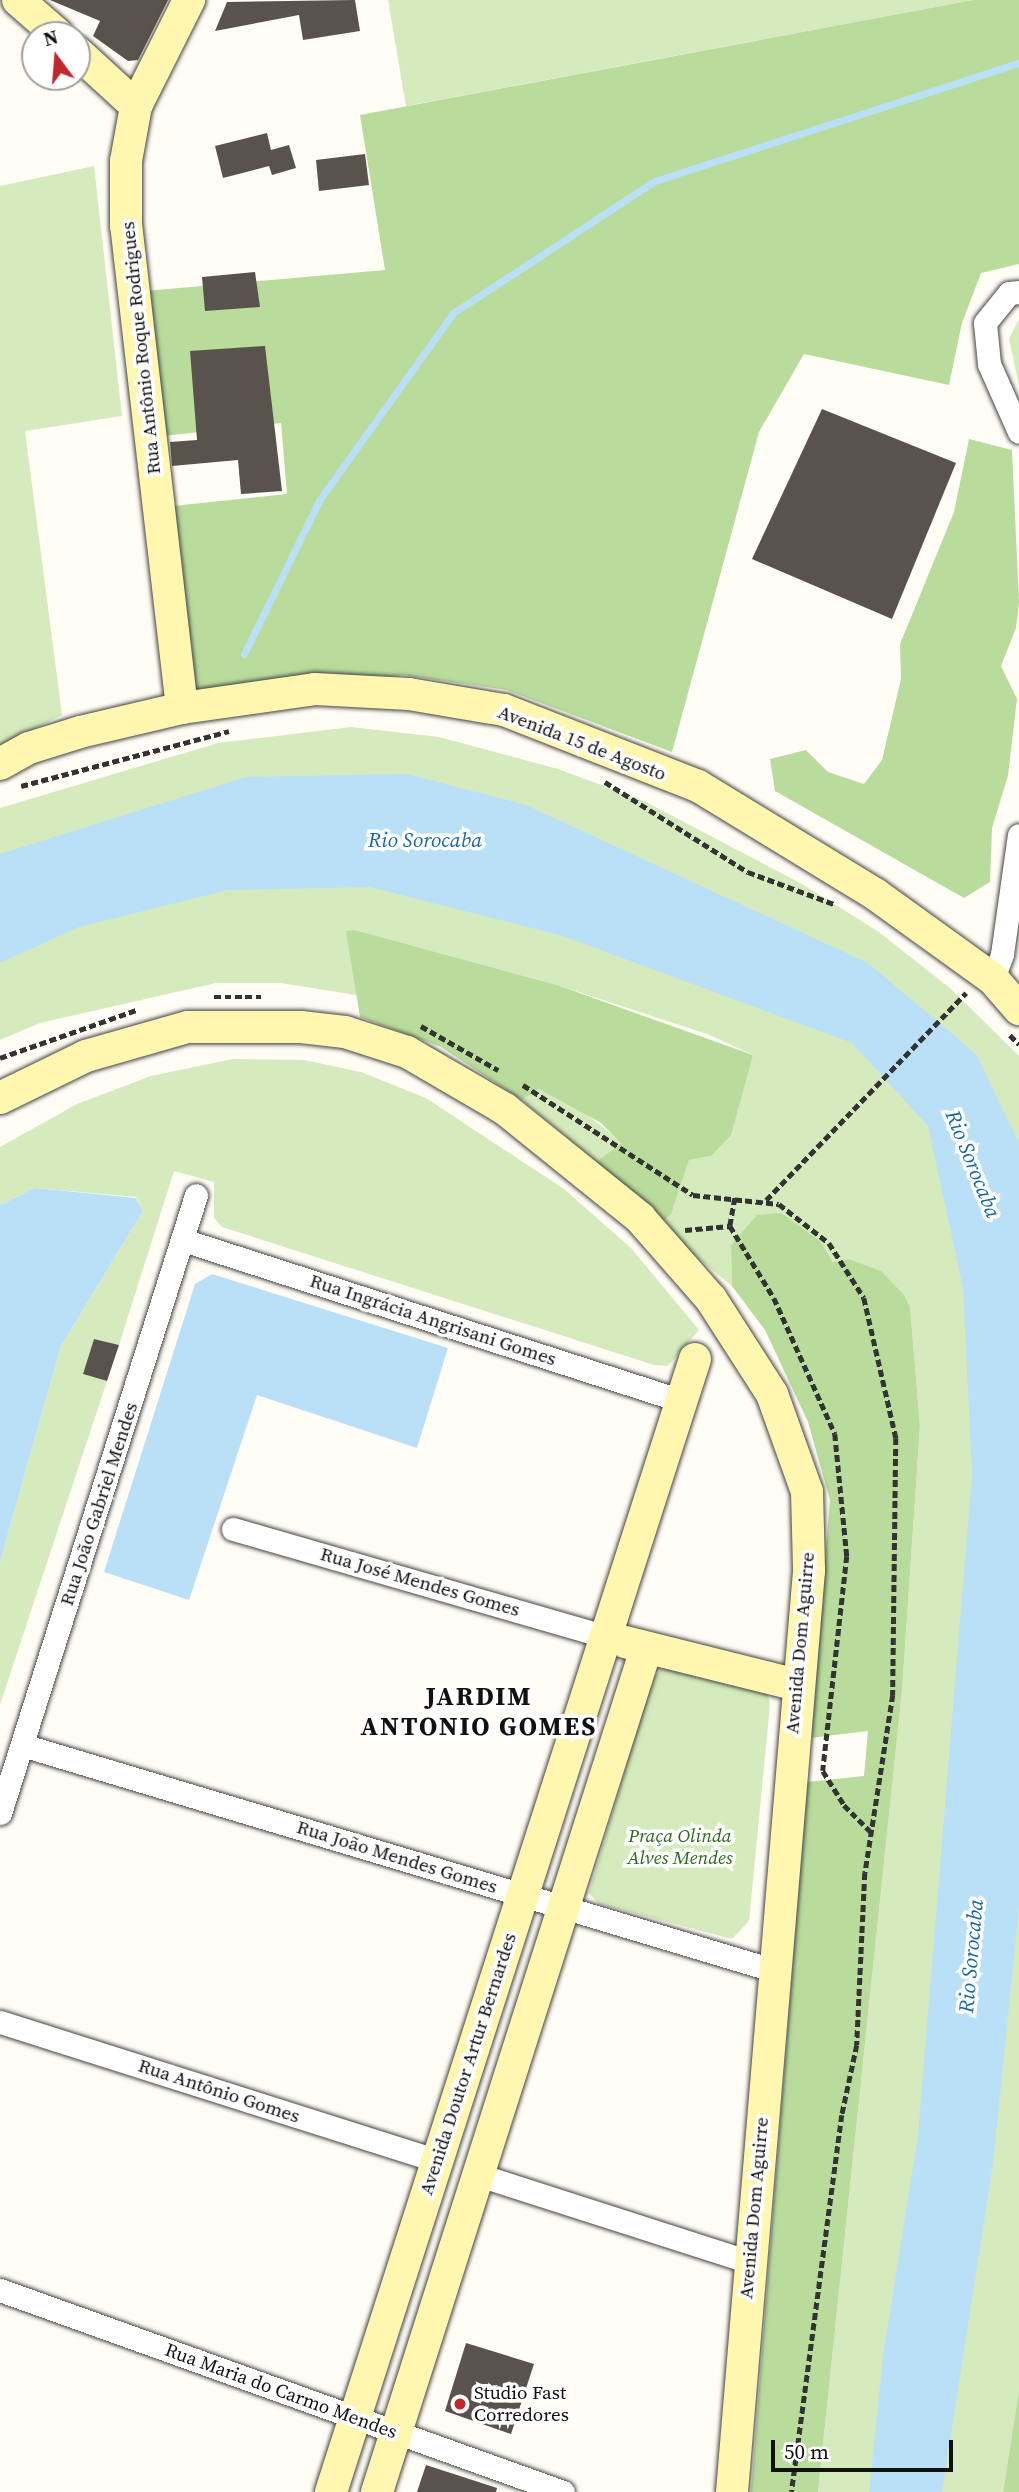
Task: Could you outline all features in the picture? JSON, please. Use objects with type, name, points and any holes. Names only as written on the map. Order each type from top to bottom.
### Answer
[{"type":"main road","points":[[18,0],[42,21]]},
{"type":"main road","name":"Rua Antônio Roque Rodrigues","points":[[182,708],[126,226],[125,161],[136,106],[189,0]]},
{"type":"main road","points":[[91,65],[136,106]]},
{"type":"main road","name":"Avenida 15 de Agosto","points":[[5,777],[54,738],[182,708],[315,689],[409,694],[504,710],[698,786],[875,894],[1011,1018]]},
{"type":"main road","name":"Avenida Dom Aguirre","points":[[0,1098],[86,1056],[188,1027],[254,1024],[345,1032],[407,1052],[505,1109],[653,1233],[711,1298],[772,1394],[807,1492],[809,1571],[773,1970],[732,2492]]},
{"type":"main road","name":"Avenida Doutor Artur Bernardes","points":[[331,2492],[695,1359]]},
{"type":"main road","points":[[606,1637],[797,1685]]},
{"type":"main road","points":[[377,2492],[566,1908],[646,1648]]},
{"type":"street","points":[[1014,293],[985,323],[989,364],[1019,432]]},
{"type":"street","points":[[979,990],[1018,863],[1019,835]]},
{"type":"street","name":"Rua João Gabriel Mendes","points":[[0,1812],[196,1195]]},
{"type":"street","name":"Rua Ingrácia Angrisani Gomes","points":[[183,1240],[682,1401]]},
{"type":"street","name":"Rua José Mendes Gomes","points":[[233,1529],[606,1637]]},
{"type":"street","name":"Rua João Mendes Gomes","points":[[22,1745],[773,1970]]},
{"type":"street","name":"Rua Antônio Gomes","points":[[0,2022],[437,2161]]},
{"type":"street","points":[[479,2175],[750,2262]]},
{"type":"street","name":"Rua Maria do Carmo Mendes","points":[[0,2290],[563,2492]]},
{"type":"path","points":[[5,777],[240,728]]},
{"type":"path","points":[[601,779],[748,872],[837,905]]},
{"type":"path","points":[[765,1201],[886,1081],[941,1021],[979,990],[958,982]]},
{"type":"path","points":[[210,998],[272,997]]},
{"type":"path","points":[[0,1058],[103,1018],[144,1009]]},
{"type":"path","points":[[1011,1018],[1019,1044]]},
{"type":"path","points":[[415,1024],[506,1075]]},
{"type":"path","points":[[518,1082],[693,1195],[765,1201],[797,1213],[829,1242],[864,1298],[896,1438],[893,1695],[865,1872],[857,2045],[842,2115],[792,2492]]},
{"type":"path","points":[[653,1233],[730,1226]]},
{"type":"green space","points":[[388,0],[973,0],[406,106]]},
{"type":"green space","points":[[973,0],[1019,0],[1019,264],[981,273],[962,323],[949,385],[804,354],[759,432],[672,752],[507,690],[403,675],[205,697],[192,684],[173,506],[287,494],[281,423],[164,436],[145,291],[385,270],[360,115]]},
{"type":"green space","points":[[94,166],[122,416],[25,431],[62,715],[0,746],[0,186]]},
{"type":"green space","points":[[1019,319],[1019,386],[1009,339]]},
{"type":"green space","points":[[969,439],[1012,450],[1019,602],[1016,628],[1001,666],[1017,699],[1008,776],[992,828],[990,882],[964,898],[775,791],[770,759],[806,750],[828,772],[864,784],[882,760],[901,679],[900,644],[954,512]]},
{"type":"green space","points":[[351,727],[439,737],[558,769],[644,801],[802,884],[879,932],[951,989],[1019,1056],[1019,2390],[1003,2492],[818,2492],[902,1691],[920,1426],[910,1307],[880,1271],[849,1259],[833,1262],[820,1241],[731,1245],[732,1286],[658,1225],[689,1160],[711,1156],[753,1055],[707,1034],[557,985],[355,930],[356,995],[280,983],[216,983],[40,1023],[0,1040],[0,808],[218,743]]},
{"type":"green space","points":[[355,930],[557,985],[753,1055],[731,1135],[711,1156],[689,1160],[671,1214],[658,1225],[596,1162],[621,1143],[601,1123],[539,1089],[522,1100],[441,1047],[360,1017],[346,931]]},
{"type":"green space","points":[[233,1059],[304,1060],[361,1072],[426,1098],[564,1189],[631,1248],[699,1330],[668,1366],[654,1365],[222,1227],[214,1218],[214,1182],[174,1171],[119,1345],[94,1339],[83,1374],[107,1381],[0,1705],[0,1562],[61,1346],[143,1211],[136,1197],[35,1188],[0,1205],[0,1147],[77,1104],[151,1076]]},
{"type":"green space","points":[[539,1089],[569,1101],[622,1142],[596,1162],[522,1100]]},
{"type":"green space","points":[[781,1213],[820,1241],[833,1262],[849,1259],[881,1271],[904,1295],[910,1307],[920,1426],[902,1691],[818,2492],[751,2492],[807,1782],[864,1776],[868,1731],[810,1738],[830,1500],[808,1422],[765,1330],[732,1286],[731,1245],[757,1215]]},
{"type":"green space","name":"Praça Olinda Alves Mendes","points":[[665,1666],[766,1686],[770,1705],[749,1921],[732,1939],[599,1904],[589,1893],[652,1679]]},
{"type":"green space","points":[[1019,2390],[1019,2492],[1003,2492]]},
{"type":"water","name":"Rio Sorocaba","points":[[407,774],[526,805],[868,963],[976,1054],[1019,1143],[1019,1908],[993,2164],[942,2492],[869,2492],[883,2356],[918,2135],[972,1474],[963,1288],[928,1126],[852,1043],[563,936],[370,887],[228,890],[79,927],[0,963],[0,854],[246,777]]},
{"type":"water","points":[[35,1188],[136,1198],[143,1211],[61,1346],[0,1562],[0,1205]]},
{"type":"water","points":[[212,1274],[448,1348],[417,1448],[257,1395],[189,1600],[104,1572],[195,1284]]},
{"type":"building","points":[[50,0],[168,0],[138,60],[128,61],[93,36],[100,21]]},
{"type":"building","points":[[355,0],[360,31],[303,40],[299,15],[215,31],[227,2]]},
{"type":"building","points":[[267,133],[271,150],[289,145],[296,168],[272,175],[269,166],[223,178],[215,146]]},
{"type":"building","points":[[365,154],[369,185],[319,191],[316,160]]},
{"type":"building","points":[[255,272],[260,307],[205,311],[202,277]]},
{"type":"building","points":[[265,346],[282,491],[241,494],[238,460],[172,466],[170,442],[197,440],[190,351]]},
{"type":"building","points":[[822,409],[956,463],[892,619],[752,559]]},
{"type":"building","points":[[94,1339],[119,1345],[107,1381],[83,1374]]},
{"type":"building","points":[[466,2343],[534,2364],[511,2434],[445,2411]]},
{"type":"building","points":[[426,2465],[497,2488],[496,2492],[417,2492]]},
{"type":"waterway","points":[[244,654],[320,499],[453,313],[655,181],[1019,63]]},
{"type":"place","name":"Studio Fast Corredores","points":[[460,2404]]},
{"type":"district","name":"JARDIM ANTONIO GOMES","points":[[479,1712]]}]
